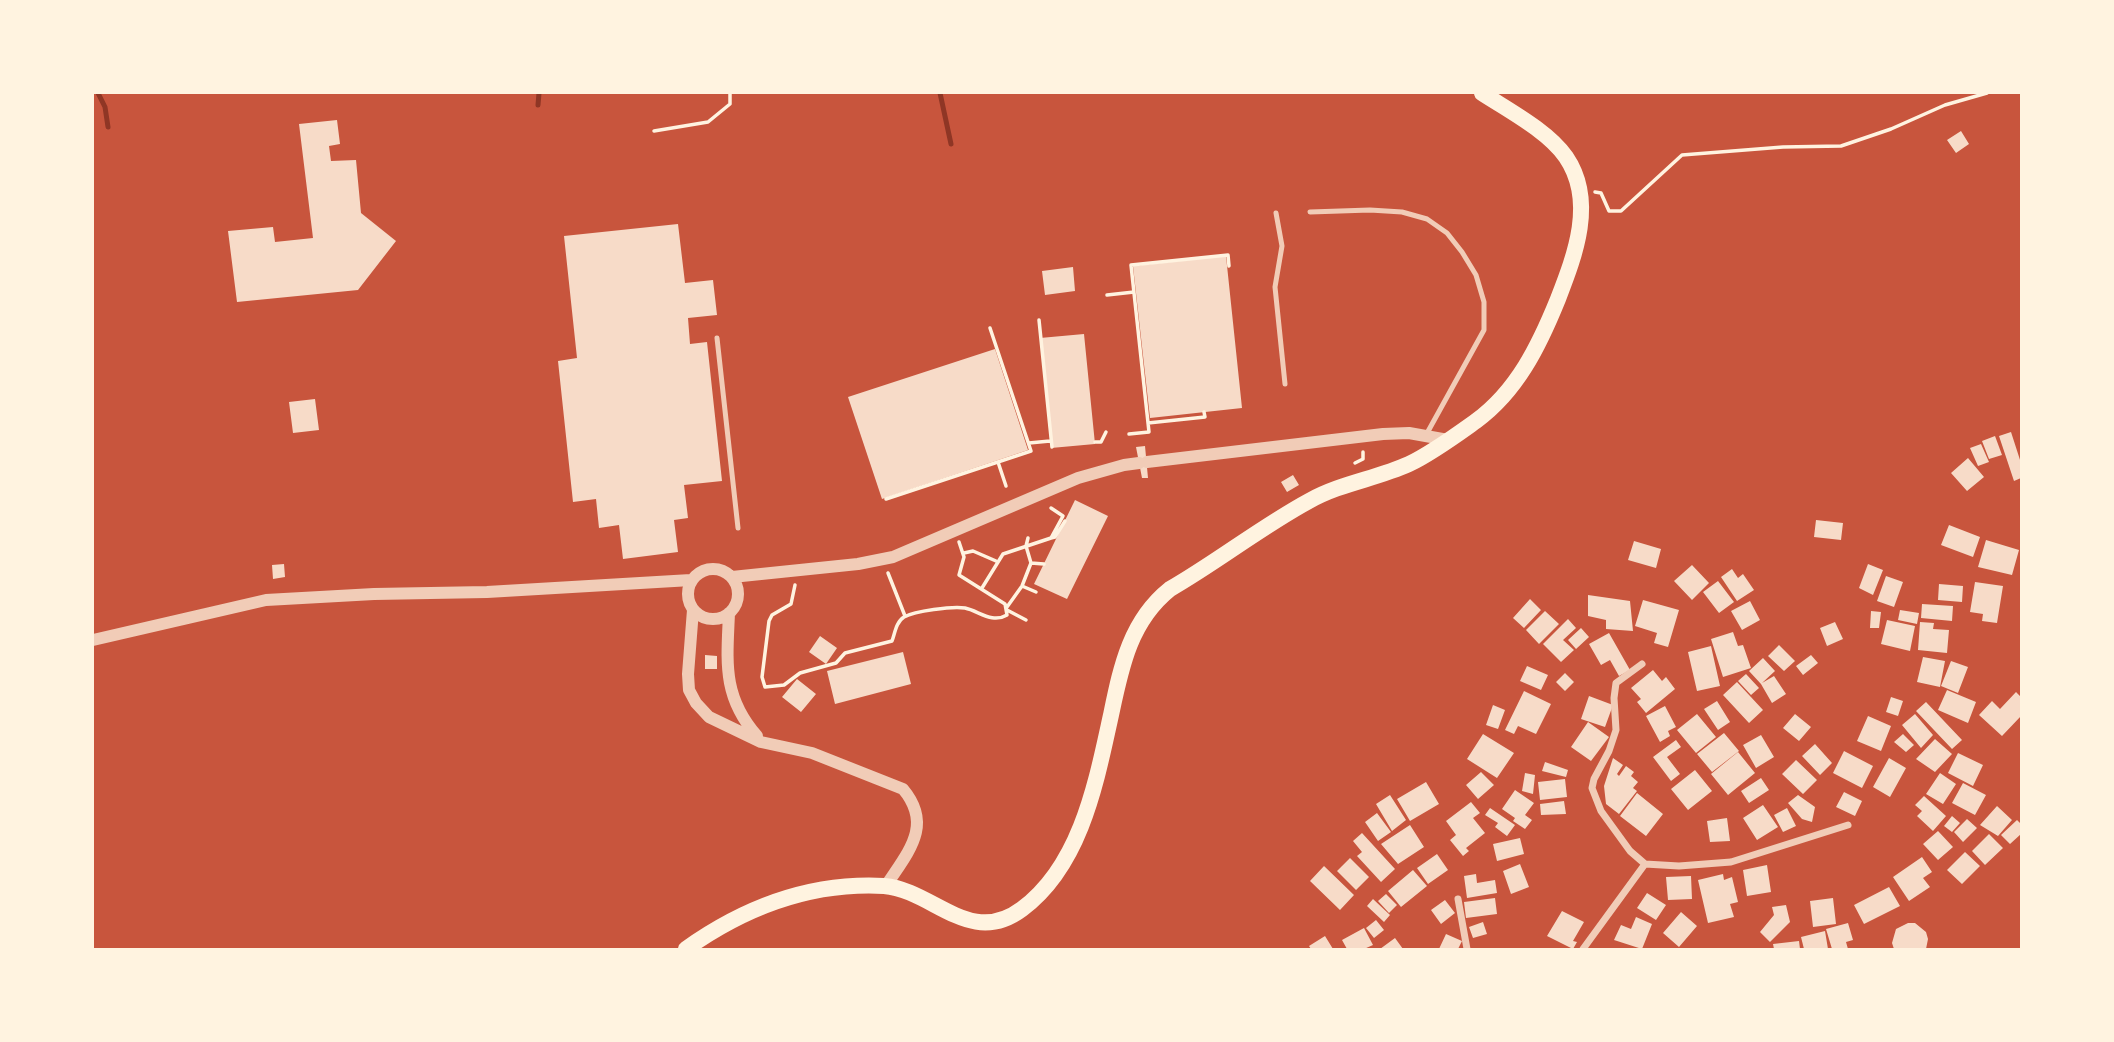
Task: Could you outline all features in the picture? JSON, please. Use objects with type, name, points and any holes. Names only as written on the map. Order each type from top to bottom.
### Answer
[{"type":"main road","points":[[686,949],[761,905],[794,894],[826,888],[886,887],[906,892],[957,918],[973,922],[989,923],[1021,910],[1054,874],[1074,842],[1096,776],[1128,646],[1154,601],[1309,501],[1334,488],[1411,463],[1478,419],[1500,400],[1531,359],[1568,274],[1577,246],[1581,202],[1576,179],[1567,159],[1554,143],[1482,93]]},
{"type":"street","points":[[732,577],[858,564],[893,557],[1078,478],[1124,464],[1383,434],[1426,435],[1448,440]]},
{"type":"street","points":[[693,610],[706,618],[722,617],[729,613],[738,599],[736,583],[732,577],[726,572],[703,570],[691,580],[687,595],[693,610],[689,690],[696,703],[709,717],[761,742],[812,753],[903,789],[915,808],[918,829],[912,846],[886,887]]},
{"type":"street","points":[[93,640],[266,600],[486,592],[691,580]]},
{"type":"street","points":[[729,613],[727,659],[735,706],[761,742]]},
{"type":"street","points":[[1642,664],[1616,683],[1616,730],[1592,788],[1601,811],[1630,851],[1645,864],[1679,866],[1731,862],[1847,825]]},
{"type":"street","points":[[1583,949],[1645,864]]},
{"type":"street","points":[[1458,899],[1467,949]]},
{"type":"lane","points":[[1310,212],[1402,212],[1427,219],[1447,233],[1476,275],[1484,302],[1485,330],[1426,435]]},
{"type":"lane","points":[[1276,213],[1282,246],[1275,287],[1284,383]]},
{"type":"lane","points":[[717,338],[738,528]]},
{"type":"path","points":[[654,131],[708,122],[730,104],[730,93]]},
{"type":"path","points":[[1590,192],[1601,192],[1609,211],[1621,211],[1682,155],[1783,147],[1841,146],[1891,129],[1945,105],[1987,93]]},
{"type":"path","points":[[1129,434],[1149,432],[1131,265],[1228,255],[1229,266]]},
{"type":"path","points":[[1107,295],[1134,292]]},
{"type":"path","points":[[1039,320],[1052,447]]},
{"type":"path","points":[[886,499],[1031,451],[990,328]]},
{"type":"path","points":[[1148,424],[1205,417],[1204,412]]},
{"type":"path","points":[[1095,442],[1101,442],[1106,432]]},
{"type":"path","points":[[1029,443],[1050,441]]},
{"type":"path","points":[[1363,448],[1363,460]]},
{"type":"path","points":[[998,462],[1006,486]]},
{"type":"path","points":[[982,588],[996,561],[1006,552],[1051,538],[1065,518],[1051,508]]},
{"type":"path","points":[[1007,609],[1022,586],[1031,563],[1026,545],[1028,538]]},
{"type":"path","points":[[795,585],[790,604],[772,615],[769,621],[762,677],[765,687],[785,685],[800,673],[836,663],[845,653],[892,641],[898,623],[905,616],[948,607],[965,608],[996,618],[1007,615],[1005,604],[958,575],[964,553],[959,542]]},
{"type":"path","points":[[964,553],[975,552],[996,561]]},
{"type":"path","points":[[1031,563],[1044,564]]},
{"type":"path","points":[[887,570],[905,616]]},
{"type":"path","points":[[1022,586],[1036,592]]},
{"type":"path","points":[[1007,609],[1026,620]]},
{"type":"building","points":[[337,120],[340,144],[329,146],[331,161],[356,160],[361,213],[396,241],[358,290],[237,302],[228,231],[273,227],[275,242],[313,238],[299,124]]},
{"type":"building","points":[[1961,131],[1969,144],[1956,153],[1947,140]]},
{"type":"building","points":[[678,224],[685,283],[713,280],[717,315],[688,318],[690,344],[707,342],[722,481],[684,485],[688,518],[674,520],[678,552],[623,559],[619,525],[599,528],[596,499],[573,502],[558,361],[577,358],[564,236]]},
{"type":"building","points":[[1226,256],[1242,408],[1150,418],[1133,266]]},
{"type":"building","points":[[1073,267],[1075,291],[1045,295],[1042,271]]},
{"type":"building","points":[[1084,334],[1095,444],[1051,448],[1040,338]]},
{"type":"building","points":[[995,349],[1028,450],[882,499],[848,397]]},
{"type":"building","points":[[315,399],[319,430],[293,433],[289,402]]},
{"type":"building","points":[[2011,432],[2021,463],[2021,478],[2014,481],[1999,436]]},
{"type":"building","points":[[1995,436],[2002,455],[1989,459],[1982,441]]},
{"type":"building","points":[[1981,444],[1989,462],[1978,466],[1970,448]]},
{"type":"building","points":[[1145,446],[1148,478],[1142,478],[1136,447]]},
{"type":"building","points":[[1968,458],[1984,477],[1967,491],[1951,473]]},
{"type":"building","points":[[1293,475],[1299,485],[1287,492],[1281,482]]},
{"type":"building","points":[[1075,500],[1108,516],[1067,599],[1034,584]]},
{"type":"building","points":[[1816,520],[1843,523],[1841,540],[1814,537]]},
{"type":"building","points":[[1949,525],[1980,537],[1973,557],[1941,545]]},
{"type":"building","points":[[1986,540],[2019,550],[2012,575],[1978,567]]},
{"type":"building","points":[[1634,541],[1661,549],[1656,568],[1628,560]]},
{"type":"building","points":[[284,564],[285,577],[273,579],[272,565]]},
{"type":"building","points":[[1868,564],[1883,570],[1873,595],[1859,588]]},
{"type":"building","points":[[1692,565],[1709,583],[1692,600],[1674,581]]},
{"type":"building","points":[[1732,569],[1738,578],[1743,574],[1754,590],[1737,601],[1721,577]]},
{"type":"building","points":[[1886,576],[1903,582],[1894,607],[1877,601]]},
{"type":"building","points":[[1718,581],[1734,602],[1719,613],[1703,592]]},
{"type":"building","points":[[1975,582],[2003,586],[1997,623],[1982,621],[1983,614],[1970,612]]},
{"type":"building","points":[[1939,584],[1963,586],[1962,602],[1938,600]]},
{"type":"building","points":[[1588,595],[1630,601],[1633,631],[1606,629],[1606,620],[1588,616]]},
{"type":"building","points":[[1530,599],[1541,610],[1524,628],[1513,618]]},
{"type":"building","points":[[1643,600],[1679,610],[1668,647],[1654,643],[1657,633],[1635,626]]},
{"type":"building","points":[[1750,601],[1760,620],[1742,630],[1731,611]]},
{"type":"building","points":[[1922,604],[1953,606],[1952,621],[1921,618]]},
{"type":"building","points":[[1900,610],[1919,613],[1917,624],[1898,620]]},
{"type":"building","points":[[1545,611],[1559,624],[1539,644],[1526,630]]},
{"type":"building","points":[[1871,611],[1881,612],[1879,628],[1870,628]]},
{"type":"building","points":[[1568,619],[1576,628],[1563,640],[1574,650],[1561,662],[1543,644]]},
{"type":"building","points":[[1887,620],[1915,626],[1910,651],[1881,644]]},
{"type":"building","points":[[1835,622],[1843,639],[1827,646],[1820,628]]},
{"type":"building","points":[[1920,622],[1934,623],[1933,629],[1949,630],[1947,653],[1918,650]]},
{"type":"building","points":[[1581,628],[1589,637],[1576,649],[1568,640]]},
{"type":"building","points":[[1733,632],[1738,646],[1743,645],[1751,668],[1723,677],[1711,639]]},
{"type":"building","points":[[1609,633],[1630,670],[1619,676],[1610,660],[1601,665],[1589,644]]},
{"type":"building","points":[[820,636],[837,648],[826,664],[809,652]]},
{"type":"building","points":[[1779,645],[1795,661],[1784,671],[1768,656]]},
{"type":"building","points":[[1711,646],[1720,686],[1697,691],[1688,652]]},
{"type":"building","points":[[903,652],[911,684],[835,704],[827,671]]},
{"type":"building","points":[[705,655],[717,656],[717,669],[705,669]]},
{"type":"building","points":[[1811,655],[1818,663],[1803,675],[1796,666]]},
{"type":"building","points":[[1923,657],[1945,661],[1940,687],[1917,682]]},
{"type":"building","points":[[1763,658],[1775,671],[1762,683],[1774,676],[1786,694],[1772,703],[1761,684],[1749,671]]},
{"type":"building","points":[[1951,661],[1968,667],[1958,693],[1941,686]]},
{"type":"building","points":[[1527,666],[1548,675],[1541,690],[1520,681]]},
{"type":"building","points":[[1653,670],[1662,681],[1666,677],[1675,689],[1646,713],[1637,702],[1641,699],[1631,688]]},
{"type":"building","points":[[1565,673],[1574,682],[1565,691],[1556,682]]},
{"type":"building","points":[[1746,674],[1759,688],[1751,695],[1738,681]]},
{"type":"building","points":[[797,679],[816,694],[801,712],[782,697]]},
{"type":"building","points":[[1737,682],[1763,710],[1749,723],[1723,695]]},
{"type":"building","points":[[1947,690],[1976,702],[1968,723],[1938,710]]},
{"type":"building","points":[[1524,691],[1551,704],[1536,734],[1518,726],[1514,734],[1505,730]]},
{"type":"building","points":[[2016,692],[2021,697],[2021,716],[2002,736],[1979,715],[1992,701],[2000,709]]},
{"type":"building","points":[[1589,696],[1613,705],[1605,727],[1581,719]]},
{"type":"building","points":[[1891,697],[1903,701],[1898,716],[1886,712]]},
{"type":"building","points":[[1717,701],[1730,722],[1718,730],[1704,709]]},
{"type":"building","points":[[1926,702],[1962,740],[1952,749],[1916,711]]},
{"type":"building","points":[[1493,705],[1505,710],[1498,729],[1486,725]]},
{"type":"building","points":[[1665,706],[1676,727],[1668,731],[1670,736],[1660,742],[1646,716]]},
{"type":"building","points":[[1697,714],[1716,737],[1696,753],[1677,730]]},
{"type":"building","points":[[1795,714],[1811,727],[1799,741],[1783,728]]},
{"type":"building","points":[[1915,714],[1933,735],[1921,748],[1902,725]]},
{"type":"building","points":[[1868,716],[1891,726],[1881,751],[1857,741]]},
{"type":"building","points":[[1588,722],[1609,737],[1591,761],[1571,747]]},
{"type":"building","points":[[1724,733],[1739,751],[1712,772],[1697,754]]},
{"type":"building","points":[[1483,734],[1514,753],[1497,778],[1467,759]]},
{"type":"building","points":[[1903,734],[1914,745],[1906,752],[1894,742]]},
{"type":"building","points":[[1761,735],[1774,757],[1756,768],[1743,745]]},
{"type":"building","points":[[1935,739],[1952,754],[1935,772],[1916,759]]},
{"type":"building","points":[[1676,740],[1681,747],[1667,757],[1680,774],[1671,781],[1653,757]]},
{"type":"building","points":[[1815,744],[1832,763],[1820,775],[1802,756]]},
{"type":"building","points":[[1844,751],[1873,766],[1862,788],[1833,773]]},
{"type":"building","points":[[1738,752],[1755,773],[1728,795],[1711,774]]},
{"type":"building","points":[[1958,753],[1983,765],[1973,786],[1948,773]]},
{"type":"building","points":[[1613,758],[1623,765],[1617,774],[1619,776],[1626,766],[1634,772],[1631,776],[1638,782],[1633,788],[1637,791],[1619,814],[1606,804],[1604,786]]},
{"type":"building","points":[[1889,758],[1906,768],[1890,797],[1873,787]]},
{"type":"building","points":[[1796,760],[1817,780],[1803,794],[1782,774]]},
{"type":"building","points":[[1545,762],[1568,770],[1566,777],[1542,771]]},
{"type":"building","points":[[1695,770],[1712,791],[1688,810],[1671,789]]},
{"type":"building","points":[[1481,772],[1494,785],[1478,799],[1466,785]]},
{"type":"building","points":[[1525,773],[1535,775],[1533,794],[1522,791]]},
{"type":"building","points":[[1940,773],[1956,784],[1943,804],[1926,794]]},
{"type":"building","points":[[1761,778],[1769,790],[1749,803],[1741,791]]},
{"type":"building","points":[[1565,779],[1567,797],[1540,800],[1538,782]]},
{"type":"building","points":[[1426,782],[1439,804],[1410,821],[1397,799]]},
{"type":"building","points":[[1963,783],[1986,795],[1975,815],[1952,803]]},
{"type":"building","points":[[1515,790],[1534,803],[1525,815],[1532,820],[1525,829],[1502,809]]},
{"type":"building","points":[[1844,792],[1862,801],[1855,816],[1836,807]]},
{"type":"building","points":[[1637,793],[1663,814],[1646,836],[1620,816]]},
{"type":"building","points":[[1390,795],[1406,820],[1392,831],[1376,804]]},
{"type":"building","points":[[1798,795],[1815,807],[1812,822],[1802,819],[1788,803]]},
{"type":"building","points":[[1924,796],[1946,816],[1933,831],[1917,816],[1922,811],[1915,805]]},
{"type":"building","points":[[1564,801],[1566,814],[1541,815],[1540,804]]},
{"type":"building","points":[[1471,802],[1480,813],[1473,818],[1485,833],[1466,848],[1469,851],[1463,856],[1450,840],[1456,835],[1446,821]]},
{"type":"building","points":[[1763,805],[1778,827],[1757,840],[1743,818]]},
{"type":"building","points":[[1997,806],[2012,820],[1998,836],[1980,825]]},
{"type":"building","points":[[1490,808],[1515,825],[1507,836],[1495,827],[1498,823],[1485,815]]},
{"type":"building","points":[[1787,808],[1796,826],[1783,832],[1774,815]]},
{"type":"building","points":[[1377,813],[1391,832],[1378,841],[1365,822]]},
{"type":"building","points":[[1952,816],[1960,823],[1952,832],[1944,826]]},
{"type":"building","points":[[1727,818],[1730,841],[1710,842],[1707,821]]},
{"type":"building","points":[[1967,819],[1977,828],[1963,842],[1954,832]]},
{"type":"building","points":[[2017,820],[2021,824],[2021,834],[2010,844],[2001,835]]},
{"type":"building","points":[[1410,825],[1424,847],[1398,864],[1381,844]]},
{"type":"building","points":[[1938,831],[1953,847],[1938,860],[1923,844]]},
{"type":"building","points":[[1362,833],[1395,869],[1381,882],[1357,856],[1362,852],[1353,841]]},
{"type":"building","points":[[1989,834],[2003,848],[1985,865],[1972,851]]},
{"type":"building","points":[[1520,838],[1524,854],[1497,861],[1493,844]]},
{"type":"building","points":[[1965,852],[1980,866],[1962,884],[1947,870]]},
{"type":"building","points":[[1437,854],[1448,870],[1428,884],[1417,868]]},
{"type":"building","points":[[1922,857],[1932,872],[1923,878],[1930,887],[1909,901],[1893,877]]},
{"type":"building","points":[[1350,858],[1369,877],[1356,890],[1337,871]]},
{"type":"building","points":[[1520,864],[1529,887],[1511,894],[1503,871]]},
{"type":"building","points":[[1767,865],[1771,892],[1747,896],[1743,870]]},
{"type":"building","points":[[1324,866],[1354,895],[1340,910],[1310,881]]},
{"type":"building","points":[[1413,870],[1427,886],[1401,907],[1388,891]]},
{"type":"building","points":[[1476,874],[1477,883],[1495,880],[1497,893],[1467,898],[1464,876]]},
{"type":"building","points":[[1723,874],[1724,880],[1732,877],[1738,902],[1730,904],[1734,917],[1708,923],[1698,880]]},
{"type":"building","points":[[1691,876],[1692,899],[1668,900],[1666,877]]},
{"type":"building","points":[[1889,887],[1900,906],[1864,924],[1854,905]]},
{"type":"building","points":[[1647,893],[1666,905],[1656,920],[1637,908]]},
{"type":"building","points":[[1386,894],[1397,905],[1389,913],[1378,901]]},
{"type":"building","points":[[1495,898],[1497,914],[1466,918],[1464,902]]},
{"type":"building","points":[[1833,898],[1836,924],[1813,927],[1810,901]]},
{"type":"building","points":[[1373,899],[1390,915],[1384,922],[1367,906]]},
{"type":"building","points":[[1445,900],[1455,913],[1441,924],[1431,910]]},
{"type":"building","points":[[1786,905],[1790,922],[1770,942],[1760,932],[1774,915],[1772,907]]},
{"type":"building","points":[[1562,911],[1584,922],[1573,941],[1577,942],[1573,949],[1547,936]]},
{"type":"building","points":[[1681,912],[1697,926],[1679,947],[1663,933]]},
{"type":"building","points":[[1636,917],[1652,924],[1642,949],[1614,940],[1621,925],[1631,929]]},
{"type":"building","points":[[1376,920],[1384,930],[1374,938],[1366,928]]},
{"type":"building","points":[[1483,922],[1487,934],[1473,938],[1469,927]]},
{"type":"building","points":[[1848,923],[1853,940],[1846,942],[1848,949],[1832,949],[1826,929]]},
{"type":"building","points":[[1908,923],[1915,923],[1926,932],[1926,949],[1894,949],[1892,943],[1896,929]]},
{"type":"building","points":[[1364,928],[1373,945],[1364,949],[1347,949],[1342,940]]},
{"type":"building","points":[[1825,931],[1828,949],[1804,949],[1801,937]]},
{"type":"building","points":[[1446,934],[1462,941],[1458,949],[1439,949]]},
{"type":"building","points":[[1325,936],[1333,949],[1311,949],[1309,946]]},
{"type":"building","points":[[1395,938],[1403,949],[1380,949]]},
{"type":"building","points":[[1799,941],[1800,949],[1774,949],[1773,944]]},
{"type":"waterway","points":[[98,93],[105,107],[108,127]]},
{"type":"waterway","points":[[538,105],[539,93]]},
{"type":"waterway","points":[[940,93],[951,144]]}]
